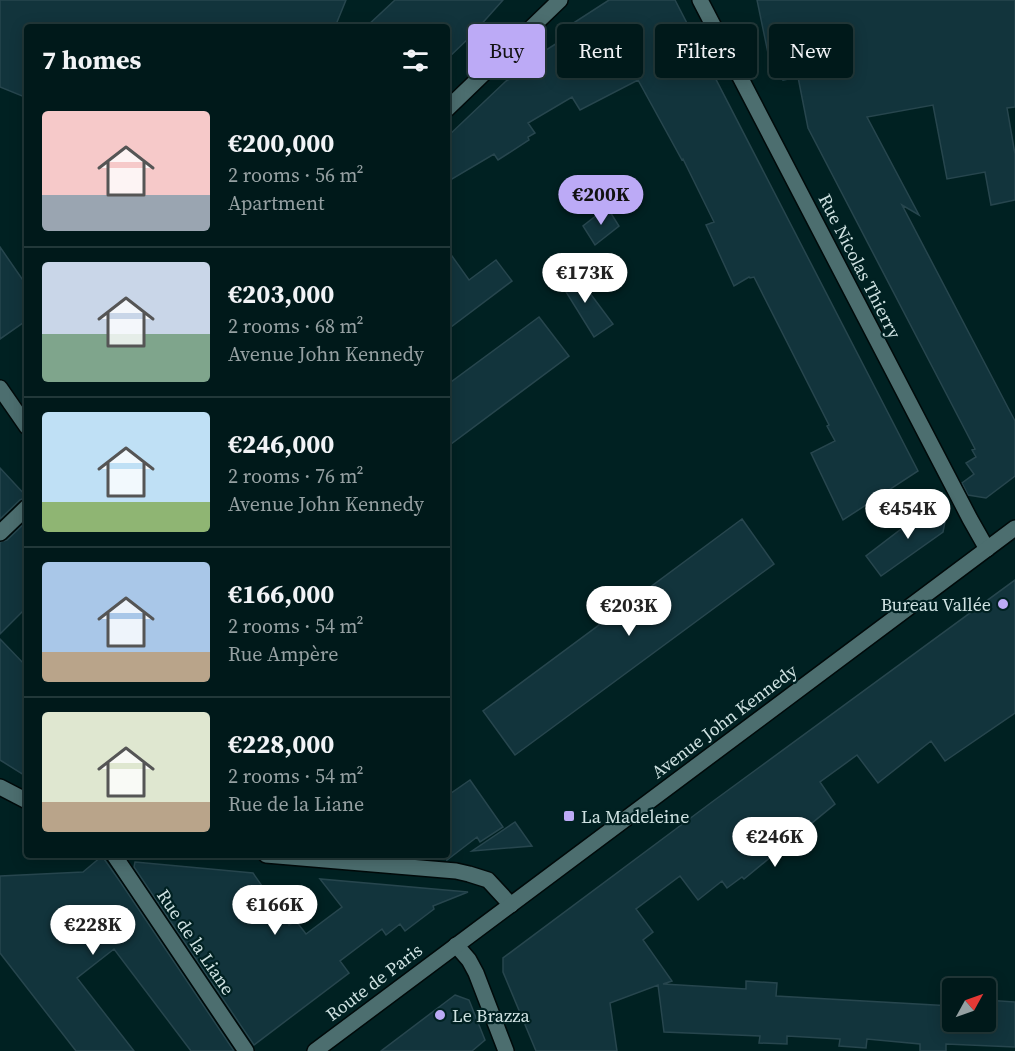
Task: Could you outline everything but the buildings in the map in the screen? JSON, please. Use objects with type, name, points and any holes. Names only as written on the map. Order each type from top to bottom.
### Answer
[{"type":"street","points":[[450,106],[560,0]]},
{"type":"street","name":"Rue Nicolas Thierry","points":[[700,0],[964,509],[987,549]]},
{"type":"street","points":[[0,388],[24,423]]},
{"type":"street","points":[[0,532],[24,510]]},
{"type":"street","name":"Avenue John Kennedy","points":[[456,945],[1015,528]]},
{"type":"street","points":[[0,787],[24,799]]},
{"type":"street","name":"Rue de la Liane","points":[[116,858],[246,1051]]},
{"type":"street","points":[[336,858],[469,874],[488,880],[511,905]]},
{"type":"street","points":[[456,945],[469,960],[485,992],[506,1051]]},
{"type":"street","name":"Route de Paris","points":[[315,1051],[456,945]]},
{"type":"place","name":"Bureau Vallée","points":[[1003,604]]},
{"type":"place","name":"La Madeleine","points":[[569,816]]},
{"type":"place","name":"Le Brazza","points":[[440,1015]]}]
